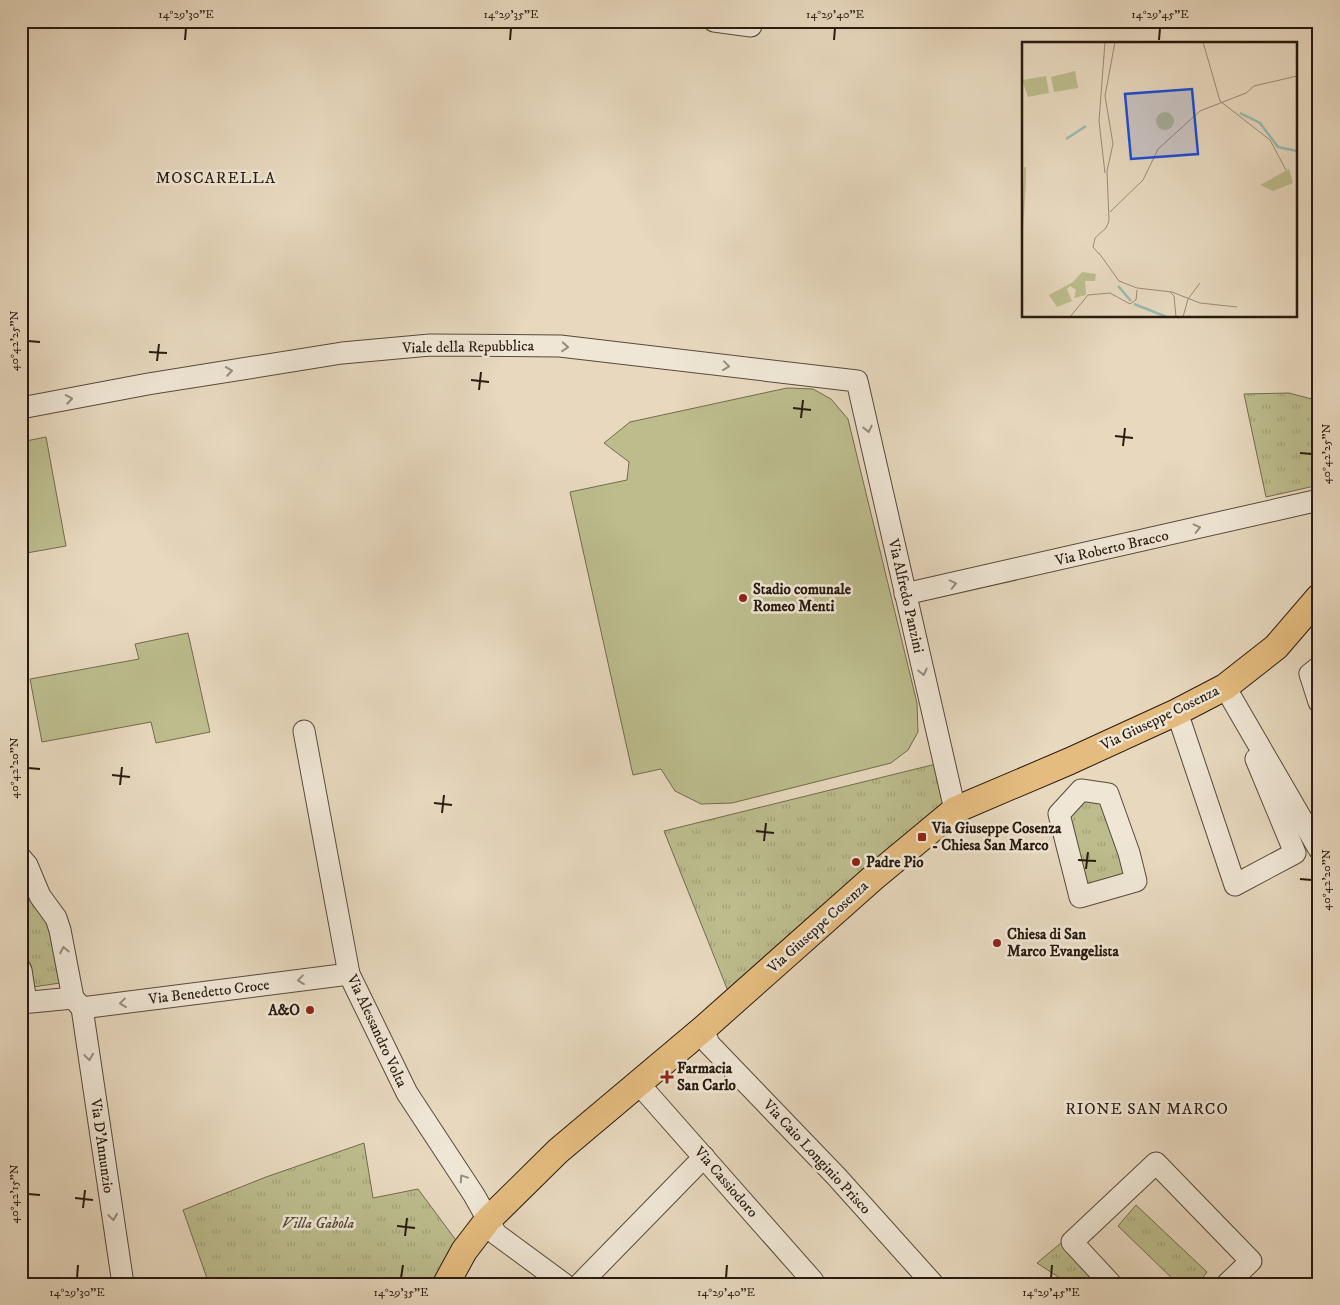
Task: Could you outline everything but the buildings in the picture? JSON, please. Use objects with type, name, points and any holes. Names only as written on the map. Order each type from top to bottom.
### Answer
[{"type":"main road","name":"Via Giuseppe Cosenza","points":[[446,1284],[464,1251],[487,1221],[558,1151],[703,1029],[872,878],[955,810],[1070,761],[1177,712],[1225,687],[1276,647],[1319,597]]},
{"type":"street","points":[[714,21],[751,26]]},
{"type":"street","name":"Viale della Repubblica","points":[[21,408],[148,384],[342,353],[430,345],[560,346],[857,381]]},
{"type":"street","name":"Via Alfredo Panzini","points":[[857,381],[955,810]]},
{"type":"street","name":"Via Roberto Bracco","points":[[905,594],[1319,500]]},
{"type":"street","points":[[1319,667],[1310,674],[1319,702]]},
{"type":"street","points":[[1225,687],[1319,850]]},
{"type":"street","points":[[1177,712],[1235,885],[1295,853],[1256,759]]},
{"type":"street","name":"Via Alessandro Volta","points":[[304,731],[349,974],[406,1093],[474,1195],[496,1234],[564,1284]]},
{"type":"street","points":[[1070,761],[1080,790]]},
{"type":"street","points":[[1080,790],[1108,794],[1129,853],[1136,881],[1080,897],[1059,814],[1080,790]]},
{"type":"street","name":"Via D'Annunzio","points":[[21,858],[27,865],[40,896],[56,918],[60,930],[77,1003],[123,1284]]},
{"type":"street","points":[[21,970],[23,1003]]},
{"type":"street","name":"Via Benedetto Croce","points":[[23,1003],[77,1003],[349,974]]},
{"type":"street","name":"Via Caio Longinio Prisco","points":[[703,1029],[709,1044],[836,1176],[934,1284]]},
{"type":"street","name":"Via Cassiodoro","points":[[639,1084],[813,1281]]},
{"type":"street","points":[[580,1284],[704,1157]]},
{"type":"street","points":[[1111,1284],[1072,1242],[1156,1162],[1251,1261],[1227,1284]]},
{"type":"green space","name":"Stadio comunale Romeo Menti","points":[[787,388],[813,389],[831,399],[848,419],[917,703],[918,732],[908,750],[891,763],[732,803],[701,804],[675,791],[661,769],[633,775],[570,492],[627,480],[629,462],[604,443],[630,422]]},
{"type":"green space","points":[[1289,393],[1319,401],[1319,485],[1266,497],[1244,394]]},
{"type":"green space","points":[[46,437],[66,546],[21,554],[21,442]]},
{"type":"green space","points":[[188,633],[210,732],[156,743],[151,722],[42,742],[30,679],[139,659],[135,644]]},
{"type":"green space","points":[[936,764],[947,817],[730,996],[664,831]]},
{"type":"green space","points":[[1081,790],[1108,794],[1134,873],[1080,897],[1059,814]]},
{"type":"green space","points":[[21,867],[47,918],[60,983],[33,987],[21,914]]},
{"type":"green space","name":"Villa Gabola","points":[[364,1143],[373,1198],[418,1189],[464,1251],[446,1284],[209,1284],[183,1210],[266,1177]]},
{"type":"green space","points":[[1136,1205],[1207,1272],[1198,1284],[1178,1284],[1118,1226]]},
{"type":"green space","points":[[1061,1243],[1101,1284],[1069,1284],[1037,1263]]},
{"type":"place","name":"Stadio comunale Romeo Menti","points":[[743,598]]},
{"type":"place","name":"Via Giuseppe Cosenza - Chiesa San Marco","points":[[922,837]]},
{"type":"place","name":"Padre Pio","points":[[856,862]]},
{"type":"place","name":"Chiesa di San Marco Evangelista","points":[[997,943]]},
{"type":"place","name":"A&O","points":[[310,1010]]},
{"type":"place","name":"Farmacia San Carlo","points":[[667,1077]]},
{"type":"district","name":"MOSCARELLA","points":[[216,178]]},
{"type":"district","name":"RIONE SAN MARCO","points":[[1147,1109]]}]
